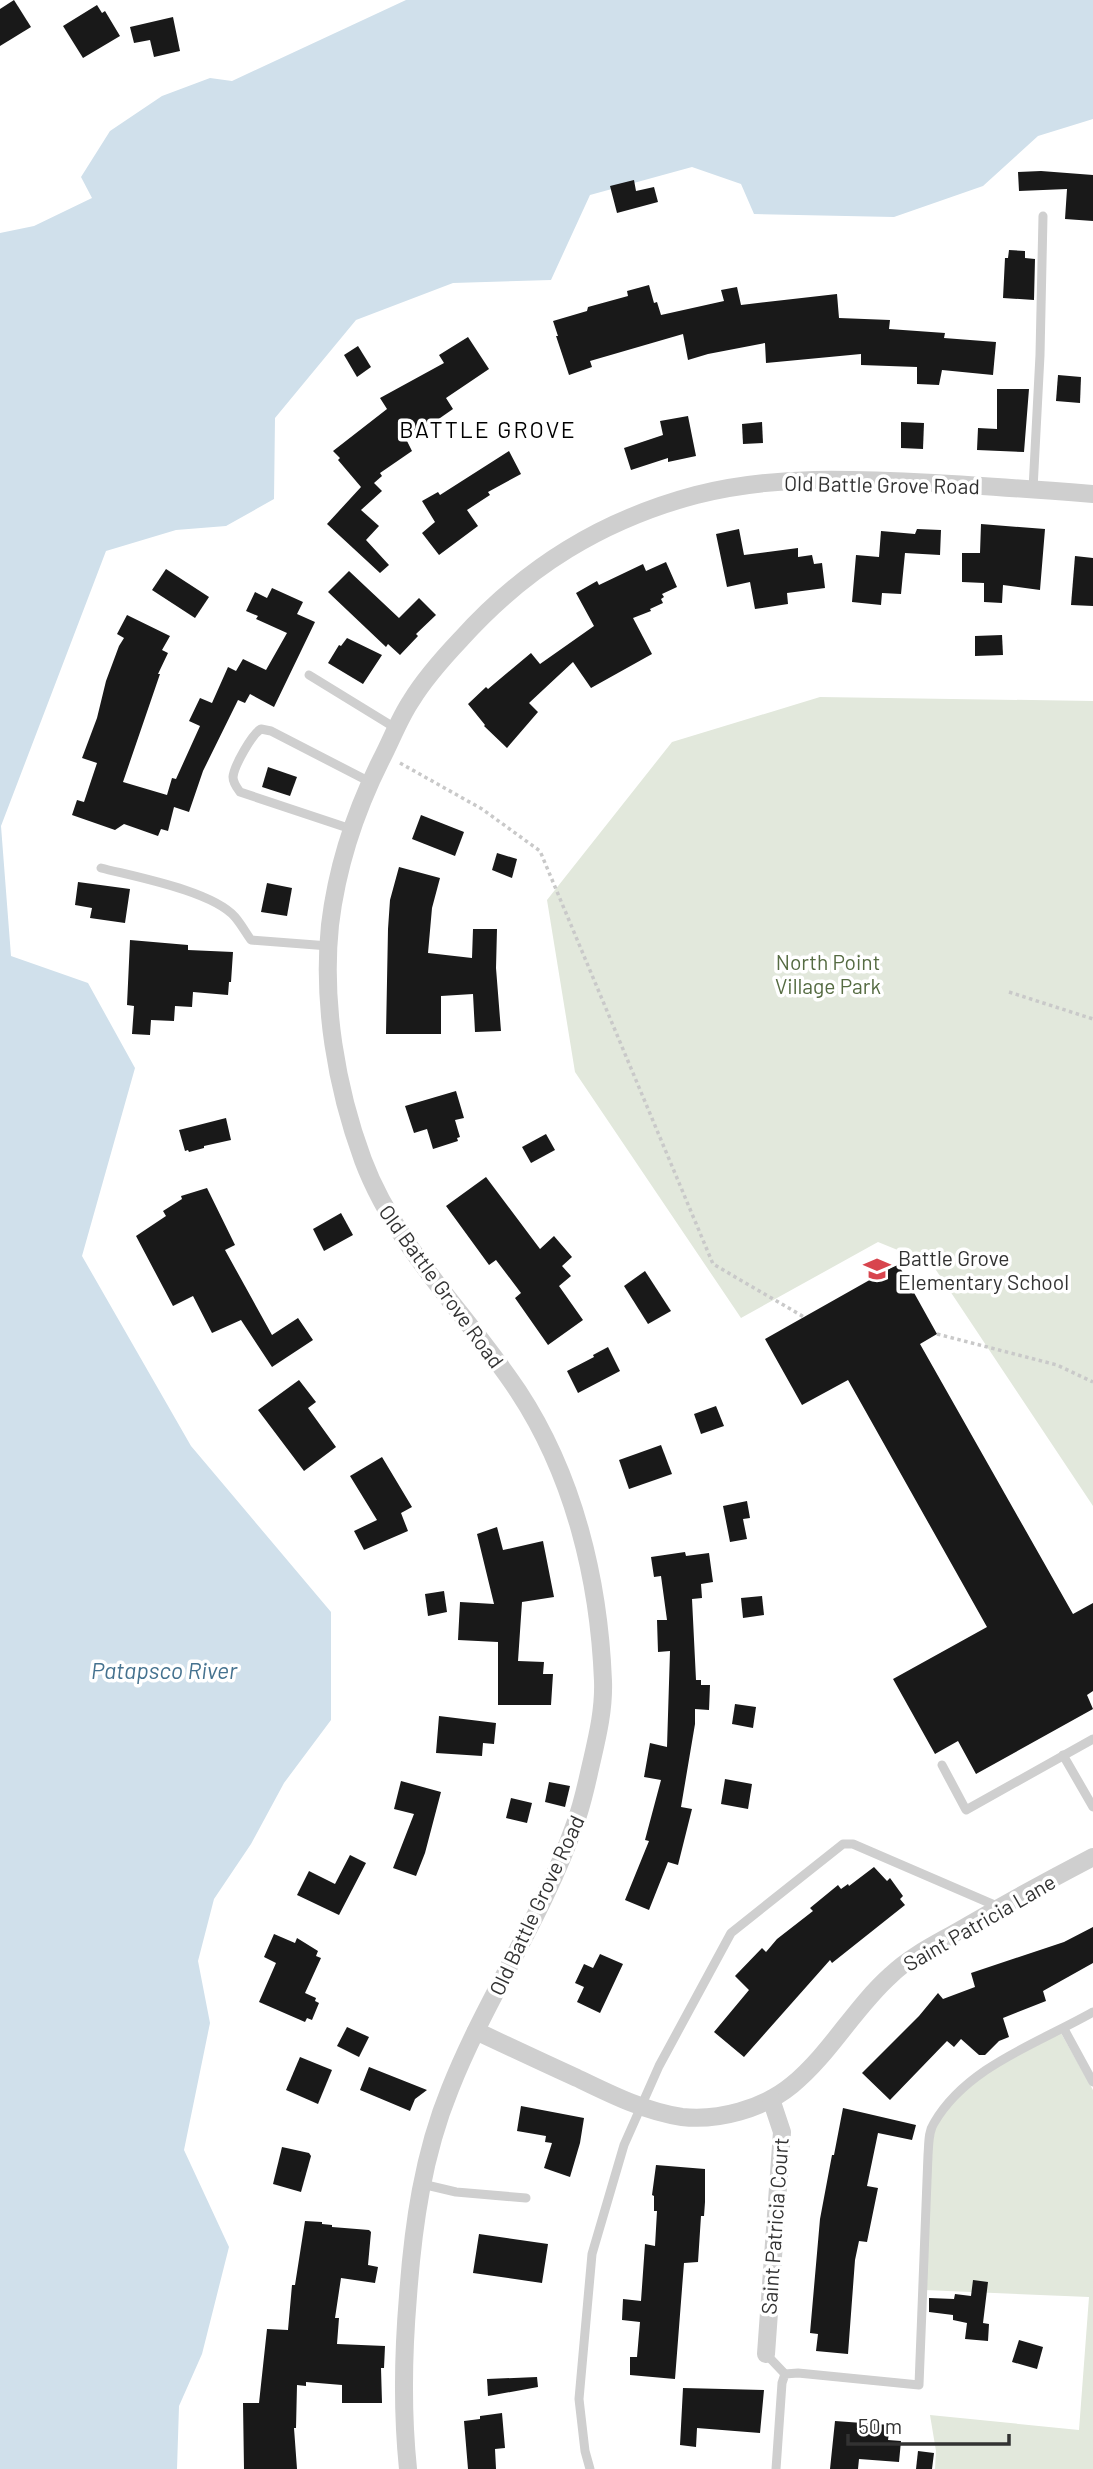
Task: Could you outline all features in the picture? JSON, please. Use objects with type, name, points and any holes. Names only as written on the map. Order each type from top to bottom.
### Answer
[{"type":"street","name":"Old Battle Grove Road","points":[[408,2469],[402,2414],[412,2238],[433,2140],[447,2095],[548,1888],[580,1810],[594,1752],[603,1689],[595,1591],[576,1518],[552,1450],[516,1388],[407,1242],[379,1198],[345,1107],[337,1069],[331,1009],[329,946],[332,909],[351,829],[370,782],[411,700],[443,659],[501,599],[547,563],[583,538],[645,510],[737,486],[829,479],[1093,494]]},
{"type":"street","name":"Saint Patricia Lane","points":[[476,2031],[610,2094],[660,2113],[684,2117],[739,2112],[771,2099],[790,2087],[813,2066],[863,2002],[892,1973],[920,1952],[1093,1857]]},
{"type":"street","name":"Saint Patricia Court","points":[[766,2354],[782,2132],[771,2099]]},
{"type":"lane","points":[[1033,489],[1043,216]]},
{"type":"lane","points":[[309,676],[397,729]]},
{"type":"lane","points":[[351,829],[240,792],[233,776],[253,733],[261,729],[271,731],[370,782]]},
{"type":"lane","points":[[101,868],[186,890],[210,901],[234,915],[251,940],[329,946]]},
{"type":"lane","points":[[942,1765],[966,1810],[1093,1739]]},
{"type":"lane","points":[[1063,1755],[1093,1807]]},
{"type":"lane","points":[[590,2469],[585,2451],[579,2399],[592,2254],[624,2145],[641,2105],[659,2066],[731,1933],[843,1843],[853,1843],[999,1907]]},
{"type":"lane","points":[[785,2374],[919,2385],[927,2167],[929,2134],[933,2124],[964,2088],[998,2060],[1093,2012]]},
{"type":"lane","points":[[1064,2029],[1093,2082]]},
{"type":"lane","points":[[422,2184],[456,2192],[526,2198]]},
{"type":"lane","points":[[766,2354],[785,2374]]},
{"type":"lane","points":[[776,2469],[785,2374]]},
{"type":"path","points":[[384,754],[482,809],[540,851],[713,1264],[804,1317]]},
{"type":"path","points":[[1009,992],[1093,1019]]},
{"type":"path","points":[[937,1334],[1057,1365],[1093,1382]]},
{"type":"green space","name":"North Point Village Park","points":[[820,697],[1093,701],[1093,1506],[932,1264],[878,1242],[741,1318],[575,1072],[547,900],[672,742]]},
{"type":"green space","points":[[1061,2033],[1093,2090],[1093,2469],[935,2469],[936,2451],[930,2415],[1079,2430],[1089,2297],[924,2290],[931,2134],[934,2126],[961,2093],[987,2072],[1014,2055]]},
{"type":"water","name":"Patapsco River","points":[[406,0],[1093,0],[1093,119],[1038,136],[983,186],[894,217],[754,214],[741,184],[692,167],[590,195],[551,280],[453,283],[356,320],[275,418],[274,499],[226,526],[176,530],[106,551],[1,826],[11,956],[88,983],[135,1068],[82,1256],[191,1446],[331,1612],[331,1720],[284,1783],[251,1844],[214,1899],[198,1961],[210,2023],[184,2150],[229,2247],[202,2354],[179,2406],[177,2469],[0,2469],[0,233],[34,226],[92,198],[81,177],[110,131],[162,96],[210,78],[232,81]]},
{"type":"building","points":[[14,0],[31,27],[0,46],[0,9]]},
{"type":"building","points":[[97,5],[102,13],[105,11],[120,36],[83,58],[63,26]]},
{"type":"building","points":[[173,17],[180,51],[154,57],[150,40],[134,43],[130,27]]},
{"type":"building","points":[[1018,172],[1093,175],[1093,221],[1065,219],[1067,189],[1019,191]]},
{"type":"building","points":[[634,180],[636,191],[654,187],[658,202],[617,213],[610,186]]},
{"type":"building","points":[[1009,250],[1025,251],[1025,258],[1035,259],[1034,300],[1003,298],[1005,258],[1008,258]]},
{"type":"building","points":[[649,285],[661,315],[724,301],[721,290],[737,287],[741,305],[837,294],[839,318],[890,320],[889,329],[945,333],[944,338],[996,342],[993,375],[942,370],[939,385],[917,384],[917,367],[861,365],[861,354],[766,363],[765,343],[688,360],[683,334],[590,361],[592,367],[569,375],[553,321],[587,311],[588,307],[628,296],[627,291]]},
{"type":"building","points":[[468,337],[489,369],[446,398],[453,409],[407,441],[412,451],[380,473],[382,476],[374,483],[382,491],[361,510],[379,526],[366,540],[389,565],[380,573],[327,524],[361,487],[333,451],[387,409],[380,398],[444,363],[439,355]]},
{"type":"building","points":[[358,346],[371,367],[357,377],[344,355]]},
{"type":"building","points":[[1058,375],[1081,377],[1080,403],[1056,401]]},
{"type":"building","points":[[997,389],[1029,389],[1024,452],[977,450],[978,428],[997,429]]},
{"type":"building","points":[[688,416],[696,456],[668,462],[668,458],[631,470],[624,448],[663,435],[660,421]]},
{"type":"building","points":[[762,422],[763,443],[743,444],[742,424]]},
{"type":"building","points":[[901,422],[924,423],[923,449],[901,448]]},
{"type":"building","points":[[509,451],[521,474],[488,492],[490,495],[467,510],[478,526],[439,555],[422,533],[435,522],[422,501],[438,492],[440,495]]},
{"type":"building","points":[[981,524],[1045,529],[1040,590],[1003,585],[1002,603],[984,602],[984,583],[962,582],[962,553],[980,553]]},
{"type":"building","points":[[739,529],[744,555],[798,548],[798,557],[812,555],[814,564],[822,563],[825,588],[787,593],[788,604],[755,609],[750,582],[727,587],[716,534]]},
{"type":"building","points":[[917,529],[941,530],[940,555],[905,553],[901,594],[882,593],[881,605],[852,602],[856,555],[879,557],[881,531],[915,534]]},
{"type":"building","points":[[1075,556],[1093,558],[1093,606],[1071,605]]},
{"type":"building","points":[[666,562],[677,587],[662,594],[663,603],[633,618],[652,654],[591,688],[573,662],[529,703],[538,712],[507,748],[484,726],[468,704],[486,687],[488,689],[531,653],[540,664],[594,626],[576,593],[597,581],[599,585],[643,564],[646,571]]},
{"type":"building","points":[[166,569],[209,597],[195,618],[152,590]]},
{"type":"building","points":[[349,571],[399,618],[419,598],[436,615],[416,634],[418,636],[400,655],[388,644],[386,647],[328,592]]},
{"type":"building","points":[[272,588],[303,602],[297,614],[315,622],[274,707],[250,694],[245,703],[238,700],[203,771],[189,812],[174,807],[168,831],[161,829],[158,836],[124,824],[115,830],[72,815],[77,800],[84,802],[97,763],[82,758],[97,718],[106,681],[124,638],[117,634],[127,615],[170,636],[162,650],[168,653],[158,674],[123,782],[167,795],[172,778],[176,779],[200,726],[189,721],[200,698],[212,703],[228,667],[236,671],[243,659],[266,670],[287,633],[256,619],[258,616],[246,611],[255,592],[267,598]]},
{"type":"building","points":[[1002,635],[1003,655],[975,656],[975,636]]},
{"type":"building","points":[[347,638],[382,655],[363,684],[328,663],[339,645]]},
{"type":"building","points":[[268,767],[297,777],[290,796],[262,787]]},
{"type":"building","points":[[421,815],[464,832],[455,856],[412,839]]},
{"type":"building","points":[[497,853],[517,859],[512,878],[492,870]]},
{"type":"building","points":[[399,867],[440,878],[432,908],[428,953],[472,958],[473,929],[497,929],[496,968],[501,1031],[475,1032],[473,994],[441,996],[441,1034],[386,1034],[390,900]]},
{"type":"building","points":[[78,882],[130,889],[125,923],[90,918],[92,908],[75,905]]},
{"type":"building","points":[[267,883],[292,888],[287,916],[261,912]]},
{"type":"building","points":[[130,940],[188,945],[188,950],[233,952],[228,995],[193,992],[192,1007],[175,1006],[174,1021],[151,1020],[150,1035],[132,1034],[134,1006],[127,1005]]},
{"type":"building","points":[[456,1091],[464,1118],[455,1120],[460,1137],[457,1138],[458,1141],[433,1149],[427,1129],[414,1133],[405,1106]]},
{"type":"building","points":[[226,1118],[231,1140],[185,1151],[179,1130]]},
{"type":"building","points":[[546,1134],[555,1150],[531,1163],[522,1147]]},
{"type":"building","points":[[486,1177],[540,1249],[554,1236],[572,1257],[562,1266],[571,1276],[559,1286],[583,1320],[548,1345],[515,1298],[521,1293],[496,1260],[489,1265],[446,1206]]},
{"type":"building","points":[[207,1188],[235,1245],[225,1250],[272,1335],[298,1318],[313,1340],[272,1367],[241,1320],[212,1333],[193,1296],[173,1306],[136,1236],[166,1216],[163,1211],[182,1199],[181,1196]]},
{"type":"building","points":[[341,1213],[353,1235],[324,1251],[313,1229]]},
{"type":"building","points":[[898,1264],[937,1334],[920,1344],[1073,1614],[1093,1603],[1093,1691],[1087,1695],[1093,1709],[976,1774],[958,1741],[935,1754],[893,1679],[987,1627],[848,1380],[802,1405],[765,1339]]},
{"type":"building","points":[[645,1271],[671,1311],[648,1324],[624,1286]]},
{"type":"building","points":[[608,1347],[620,1371],[578,1393],[567,1371]]},
{"type":"building","points":[[299,1380],[316,1402],[308,1408],[336,1447],[304,1471],[258,1410]]},
{"type":"building","points":[[716,1406],[724,1426],[701,1434],[694,1414]]},
{"type":"building","points":[[661,1445],[672,1474],[629,1489],[619,1460]]},
{"type":"building","points":[[382,1457],[412,1507],[401,1513],[408,1531],[364,1550],[354,1531],[377,1520],[350,1476]]},
{"type":"building","points":[[747,1501],[750,1518],[743,1519],[747,1539],[730,1542],[723,1506]]},
{"type":"building","points":[[497,1527],[503,1550],[543,1541],[554,1597],[522,1602],[518,1661],[544,1662],[543,1674],[553,1674],[551,1705],[498,1705],[498,1642],[458,1640],[460,1602],[494,1604],[477,1534]]},
{"type":"building","points":[[685,1552],[686,1556],[709,1553],[713,1582],[701,1584],[702,1598],[692,1599],[696,1680],[701,1680],[701,1685],[710,1685],[709,1710],[695,1709],[695,1724],[681,1807],[692,1809],[678,1865],[668,1862],[649,1910],[625,1900],[649,1841],[645,1840],[661,1780],[644,1777],[650,1743],[667,1747],[670,1651],[658,1652],[657,1620],[667,1620],[661,1576],[654,1577],[651,1557]]},
{"type":"building","points":[[444,1591],[447,1612],[428,1616],[425,1594]]},
{"type":"building","points":[[762,1596],[764,1615],[743,1618],[741,1598]]},
{"type":"building","points":[[735,1704],[756,1707],[753,1728],[732,1724]]},
{"type":"building","points":[[439,1716],[496,1723],[494,1744],[483,1743],[482,1756],[436,1753]]},
{"type":"building","points":[[725,1779],[752,1784],[748,1809],[721,1804]]},
{"type":"building","points":[[401,1781],[441,1792],[416,1876],[393,1868],[414,1814],[394,1809]]},
{"type":"building","points":[[549,1782],[570,1786],[565,1807],[545,1802]]},
{"type":"building","points":[[511,1798],[532,1803],[527,1823],[506,1818]]},
{"type":"building","points":[[350,1855],[366,1863],[339,1915],[297,1895],[309,1871],[335,1884]]},
{"type":"building","points":[[874,1867],[887,1881],[890,1878],[903,1896],[900,1899],[905,1905],[832,1963],[830,1960],[744,2057],[714,2032],[749,1990],[735,1976],[762,1948],[766,1952],[777,1939],[813,1911],[810,1908],[838,1885],[841,1889],[848,1884],[849,1886]]},
{"type":"building","points":[[1093,1927],[1093,1963],[1043,1991],[1046,2001],[1003,2018],[1009,2037],[999,2041],[985,2055],[979,2055],[961,2039],[954,2047],[947,2041],[890,2100],[862,2073],[938,1993],[943,1999],[975,1987],[971,1973],[1064,1942]]},
{"type":"building","points":[[274,1934],[295,1943],[297,1938],[318,1951],[316,1956],[321,1958],[305,1993],[316,1998],[315,2001],[319,2003],[312,2020],[307,2018],[305,2022],[259,2002],[276,1963],[264,1957]]},
{"type":"building","points":[[600,1954],[623,1964],[600,2013],[577,2002],[584,1987],[575,1983],[584,1964],[593,1968]]},
{"type":"building","points":[[347,2027],[369,2037],[359,2057],[337,2046]]},
{"type":"building","points":[[300,2057],[332,2070],[318,2104],[286,2090]]},
{"type":"building","points":[[369,2067],[427,2090],[415,2099],[410,2111],[360,2090]]},
{"type":"building","points":[[521,2106],[584,2118],[570,2177],[544,2168],[552,2143],[545,2142],[546,2136],[517,2131]]},
{"type":"building","points":[[843,2108],[916,2125],[912,2140],[878,2133],[867,2186],[878,2188],[867,2242],[859,2241],[855,2260],[848,2354],[816,2351],[818,2334],[810,2333],[820,2219]]},
{"type":"building","points":[[282,2147],[309,2153],[311,2156],[301,2192],[273,2184]]},
{"type":"building","points":[[656,2165],[705,2169],[704,2216],[701,2216],[698,2262],[684,2263],[675,2379],[630,2375],[630,2357],[637,2357],[640,2322],[622,2320],[623,2299],[641,2301],[645,2244],[655,2246],[657,2211],[654,2211],[652,2195]]},
{"type":"building","points":[[305,2221],[371,2232],[368,2265],[378,2267],[375,2283],[341,2278],[335,2318],[339,2318],[337,2344],[385,2346],[384,2368],[381,2368],[382,2403],[342,2403],[342,2385],[306,2382],[306,2386],[297,2385],[294,2428],[297,2469],[244,2469],[243,2403],[259,2403],[267,2329],[288,2330],[292,2285],[295,2285]]},
{"type":"building","points":[[479,2234],[548,2244],[542,2283],[473,2273]]},
{"type":"building","points":[[973,2280],[988,2282],[983,2323],[989,2324],[988,2341],[965,2339],[967,2323],[953,2320],[953,2315],[929,2312],[929,2298],[954,2299],[955,2294],[971,2296]]},
{"type":"building","points":[[1019,2340],[1043,2347],[1037,2369],[1012,2362]]},
{"type":"building","points":[[537,2377],[538,2387],[488,2396],[487,2379]]},
{"type":"building","points":[[683,2388],[764,2390],[760,2433],[697,2428],[696,2447],[680,2445]]},
{"type":"building","points":[[502,2413],[505,2448],[495,2449],[496,2469],[468,2469],[464,2421]]},
{"type":"building","points":[[835,2421],[890,2425],[888,2440],[901,2441],[899,2462],[859,2459],[858,2469],[830,2469]]},
{"type":"building","points":[[918,2451],[934,2453],[932,2469],[916,2469]]},
{"type":"place","name":"Battle Grove Elementary School","points":[[877,1269]]},
{"type":"district","name":"BATTLE GROVE","points":[[488,429]]}]
